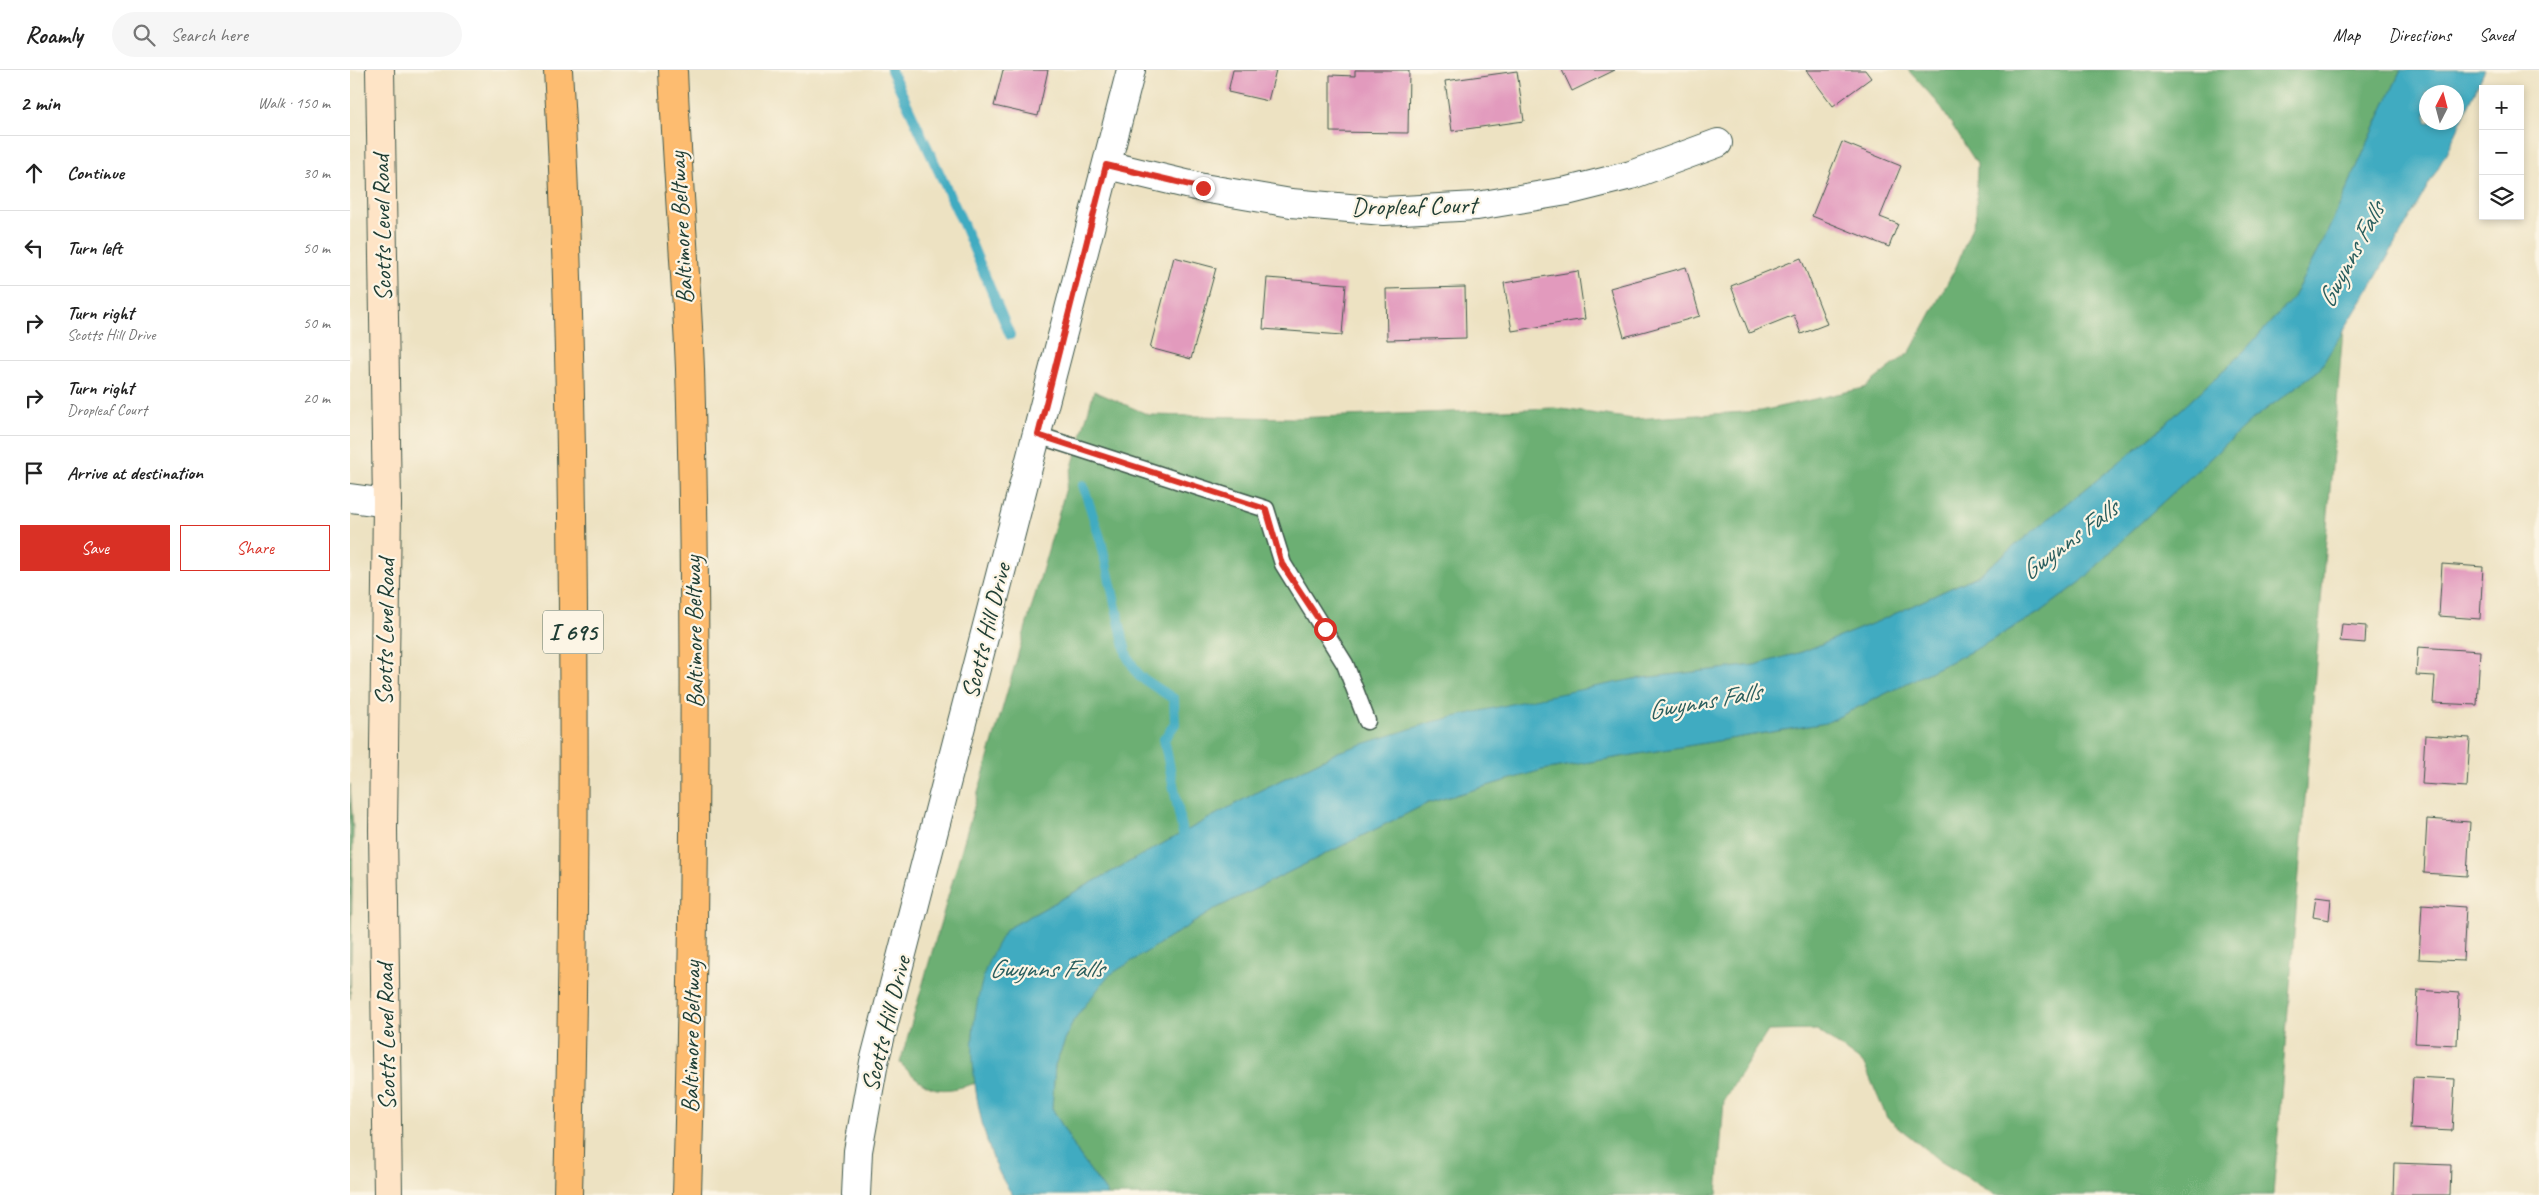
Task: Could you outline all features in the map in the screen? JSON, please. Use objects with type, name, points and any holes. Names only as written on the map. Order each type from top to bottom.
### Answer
[{"type":"highway","name":"I 695","points":[[558,70],[570,371],[574,681],[574,972],[568,1195]]},
{"type":"highway","name":"Baltimore Beltway","points":[[673,70],[690,368],[695,683],[693,980],[687,1195]]},
{"type":"main road","name":"Scotts Level Road","points":[[380,70],[387,502],[383,830],[388,1195]]},
{"type":"street","name":"Scotts Hill Drive","points":[[856,1195],[858,1151],[874,1062],[1038,435],[1131,70]]},
{"type":"street","name":"Dropleaf Court","points":[[1106,165],[1203,188],[1291,204],[1384,211],[1477,206],[1567,192],[1631,175],[1718,143]]},
{"type":"street","points":[[350,498],[387,502]]},
{"type":"lane","points":[[1038,435],[1266,509],[1282,564],[1345,664],[1367,721]]},
{"type":"green space","points":[[1908,70],[2401,70],[2325,237],[2292,299],[2244,351],[2158,431],[1977,576],[1879,621],[1802,652],[1755,665],[1634,679],[1338,752],[1259,791],[1005,930],[973,1034],[976,1083],[952,1089],[942,1090],[934,1088],[919,1080],[900,1063],[1094,391],[1149,415],[1293,418],[1554,408],[1634,419],[1761,411],[1864,388],[1910,352],[1956,267],[1976,217],[1977,164],[1938,103]]},
{"type":"green space","points":[[2343,329],[2273,1195],[1996,1195],[1940,1161],[1887,1118],[1864,1064],[1817,1030],[1768,1031],[1724,1100],[1717,1195],[1108,1195],[1079,1155],[1052,1108],[1055,1065],[1073,1021],[1107,976],[1217,908],[1428,803],[1542,770],[1826,723],[1978,648],[2042,611],[2082,581],[2126,536],[2253,419],[2319,370]]},
{"type":"green space","points":[[350,784],[353,830],[350,999]]},
{"type":"water","name":"Gwynns Falls","points":[[2401,70],[2485,70],[2464,115],[2464,85],[2419,85],[2419,130],[2457,130],[2447,152],[2374,281],[2319,370],[2253,419],[2126,536],[2082,581],[2042,611],[1978,648],[1826,723],[1542,770],[1428,803],[1217,908],[1108,976],[1073,1021],[1055,1065],[1052,1108],[1079,1155],[1108,1195],[1013,1195],[994,1161],[987,1140],[977,1096],[973,1053],[974,1020],[984,974],[1005,930],[1259,791],[1338,752],[1432,722],[1529,700],[1634,679],[1755,665],[1802,652],[1879,621],[1977,576],[2158,431],[2244,351],[2292,299],[2325,237]]},
{"type":"building","points":[[1003,70],[1048,70],[1038,116],[994,106]]},
{"type":"building","points":[[1233,70],[1276,70],[1268,101],[1228,92]]},
{"type":"building","points":[[1355,70],[1409,70],[1408,133],[1330,132],[1330,75],[1355,76]]},
{"type":"building","points":[[1562,70],[1615,70],[1572,91]]},
{"type":"building","points":[[1806,70],[1865,70],[1871,78],[1833,106]]},
{"type":"building","points":[[1517,71],[1524,121],[1452,131],[1445,81]]},
{"type":"building","points":[[1842,142],[1901,166],[1880,217],[1898,224],[1889,247],[1812,216]]},
{"type":"building","points":[[1174,257],[1216,268],[1191,359],[1150,348]]},
{"type":"building","points":[[1801,258],[1827,324],[1801,334],[1794,315],[1749,333],[1731,286]]},
{"type":"building","points":[[1686,267],[1700,316],[1624,337],[1610,288]]},
{"type":"building","points":[[1578,271],[1585,319],[1512,331],[1504,283]]},
{"type":"building","points":[[1267,278],[1346,284],[1342,335],[1263,329]]},
{"type":"building","points":[[1465,287],[1466,338],[1387,340],[1386,289]]},
{"type":"building","points":[[2442,564],[2483,567],[2480,619],[2439,616]]},
{"type":"building","points":[[2342,624],[2366,626],[2365,643],[2340,641]]},
{"type":"building","points":[[2418,647],[2480,651],[2477,705],[2433,703],[2435,676],[2416,675]]},
{"type":"building","points":[[2425,735],[2470,738],[2467,787],[2422,784]]},
{"type":"building","points":[[2427,819],[2470,822],[2467,876],[2424,873]]},
{"type":"building","points":[[2316,897],[2331,899],[2329,920],[2313,917]]},
{"type":"building","points":[[2422,904],[2466,907],[2463,961],[2419,959]]},
{"type":"building","points":[[2418,990],[2459,993],[2457,1045],[2415,1043]]},
{"type":"building","points":[[2413,1077],[2455,1079],[2452,1131],[2410,1129]]},
{"type":"building","points":[[2394,1163],[2451,1165],[2450,1195],[2393,1195]]},
{"type":"waterway","points":[[891,70],[961,219],[1010,335]]},
{"type":"waterway","points":[[1083,485],[1101,541],[1127,656],[1139,676],[1174,699],[1175,724],[1164,739],[1185,843]]},
{"type":"route","points":[[1203,188],[1106,165],[1038,435],[1266,509],[1282,564],[1325,629]]}]
